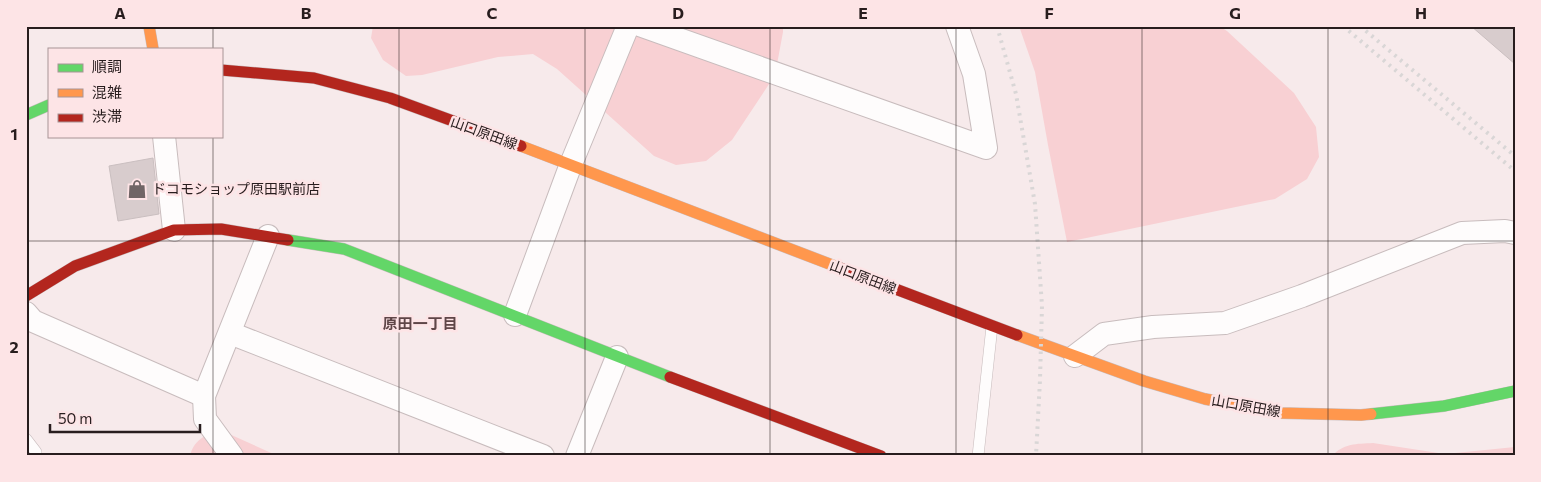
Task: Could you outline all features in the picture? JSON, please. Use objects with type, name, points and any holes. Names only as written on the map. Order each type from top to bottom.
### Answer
[{"type":"main road","points":[[150,26],[153,48]]},
{"type":"main road","name":"山口原田線","points":[[222,70],[314,78],[390,98],[571,164],[992,326],[1144,381],[1205,399],[1280,413],[1370,414],[1444,406],[1515,390]]},
{"type":"main road","points":[[26,116],[48,105]]},
{"type":"main road","points":[[26,296],[75,266],[174,230],[221,229],[344,249],[515,315],[838,448],[882,456]]},
{"type":"street","points":[[515,315],[571,164],[628,26]]},
{"type":"street","points":[[642,26],[986,148],[974,74],[957,26]]},
{"type":"street","points":[[164,138],[174,230]]},
{"type":"street","points":[[1075,356],[1104,334],[1153,327],[1225,323],[1302,296],[1462,233],[1504,231],[1515,233]]},
{"type":"street","points":[[232,456],[205,419],[204,396],[268,236]]},
{"type":"street","points":[[26,313],[33,321],[204,396]]},
{"type":"street","points":[[230,333],[543,456]]},
{"type":"street","points":[[577,456],[617,357]]},
{"type":"lane","points":[[978,456],[992,326]]},
{"type":"lane","points":[[26,439],[36,452]]},
{"type":"shaded area","points":[[373,26],[783,26],[783,32],[775,75],[732,140],[706,161],[676,165],[654,156],[557,69],[533,54],[498,57],[422,75],[406,76],[383,60],[371,38]]},
{"type":"shaded area","points":[[1019,26],[1219,26],[1227,31],[1294,93],[1316,127],[1319,157],[1307,179],[1275,199],[1067,242],[1035,72]]},
{"type":"shaded area","points":[[218,429],[278,456],[190,456],[197,442]]},
{"type":"shaded area","points":[[1373,443],[1445,454],[1515,447],[1515,456],[1332,456],[1346,446]]},
{"type":"building","points":[[1471,26],[1515,26],[1515,64]]},
{"type":"building","name":"ドコモショップ原田駅前店","points":[[153,158],[159,214],[118,221],[109,166]]},
{"type":"railway","points":[[997,26],[1016,94],[1035,204],[1042,306],[1036,456]]},
{"type":"railway","points":[[1343,26],[1515,171]]},
{"type":"railway","points":[[1360,26],[1515,156]]},
{"type":"traffic: fast","points":[[26,115],[48,105]]},
{"type":"traffic: fast","points":[[288,240],[344,249],[670,377]]},
{"type":"traffic: fast","points":[[1371,414],[1444,406],[1515,391]]},
{"type":"traffic: slow","points":[[149,26],[153,48]]},
{"type":"traffic: slow","points":[[521,146],[840,268]]},
{"type":"traffic: slow","points":[[1017,335],[1144,381],[1205,399],[1280,413],[1371,414]]},
{"type":"traffic: jam","points":[[222,70],[314,78],[390,98],[521,146]]},
{"type":"traffic: jam","points":[[26,296],[75,266],[174,230],[221,229],[288,240]]},
{"type":"traffic: jam","points":[[840,268],[1017,335]]},
{"type":"traffic: jam","points":[[670,377],[881,456]]},
{"type":"place","name":"ドコモショップ原田駅前店","points":[[137,189]]},
{"type":"district","name":"原田一丁目","points":[[420,324]]}]
